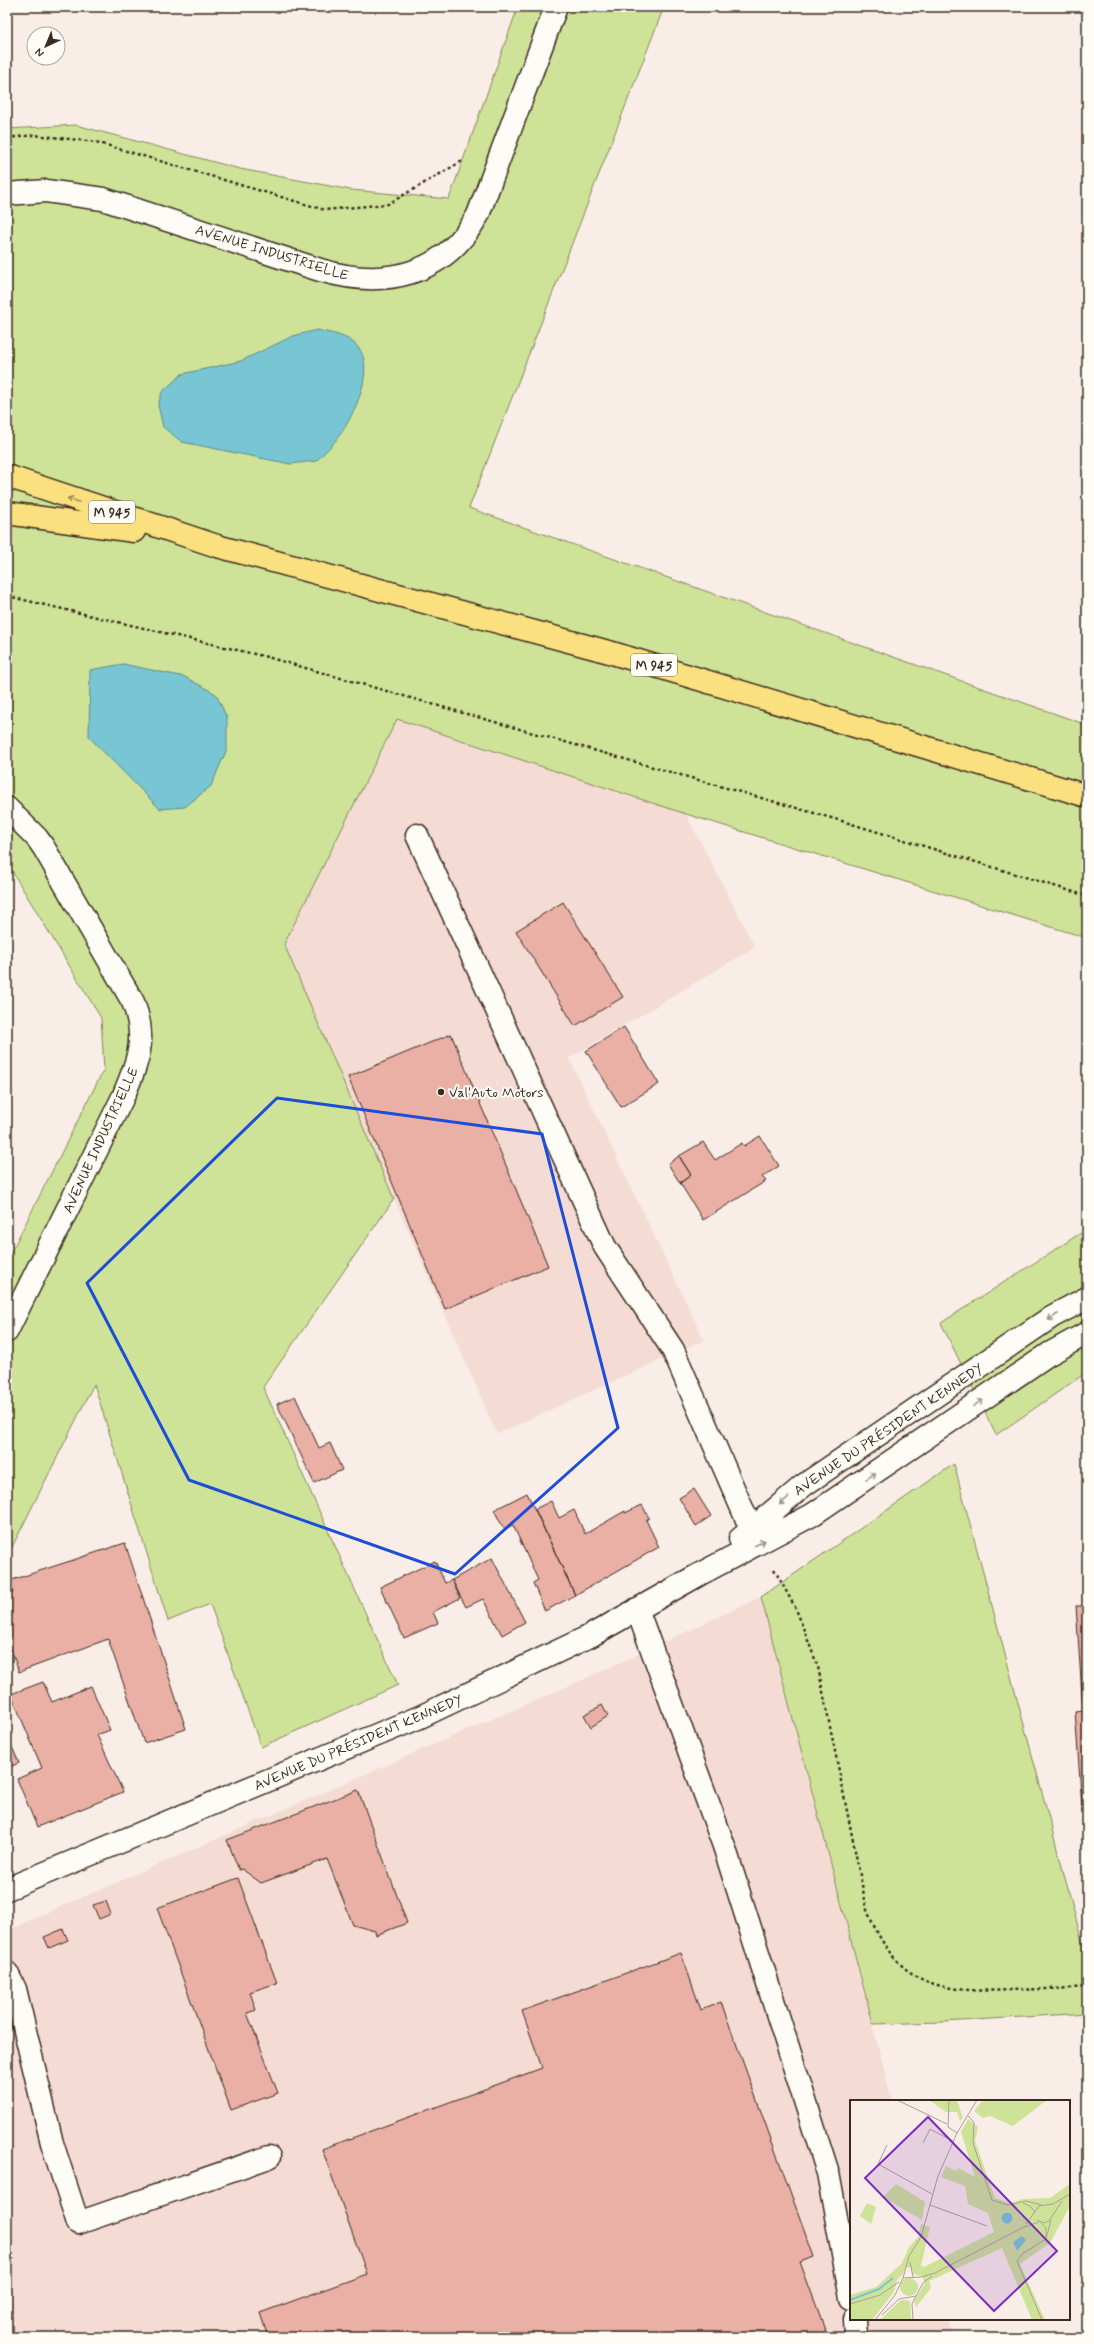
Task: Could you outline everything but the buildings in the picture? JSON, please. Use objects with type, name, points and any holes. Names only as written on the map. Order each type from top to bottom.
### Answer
[{"type":"main road","name":"M 945","points":[[7,476],[217,546],[594,648],[1087,796]]},
{"type":"main road","name":"M 945","points":[[7,513],[99,525],[217,546]]},
{"type":"street","name":"AVENUE INDUSTRIELLE","points":[[10,195],[46,191],[103,199],[334,274],[362,278],[383,278],[428,265],[454,248],[464,237],[478,215],[556,7]]},
{"type":"street","name":"AVENUE INDUSTRIELLE","points":[[7,808],[37,838],[44,848],[134,1002],[139,1016],[142,1036],[136,1065],[123,1097],[7,1331]]},
{"type":"street","points":[[417,835],[605,1247],[674,1350],[755,1536]]},
{"type":"street","name":"AVENUE DU PRÉSIDENT KENNEDY","points":[[755,1536],[804,1486],[1053,1316],[1087,1298]]},
{"type":"street","name":"AVENUE DU PRÉSIDENT KENNEDY","points":[[7,1889],[420,1717],[592,1635],[700,1574],[755,1536],[840,1497],[1049,1354],[1087,1333]]},
{"type":"street","points":[[637,1609],[724,1846],[828,2173],[850,2293]]},
{"type":"street","points":[[7,1973],[15,1989],[52,2143],[78,2223],[269,2157]]},
{"type":"street","points":[[855,2320],[856,2337]]},
{"type":"path","points":[[7,138],[34,135],[96,142],[326,210],[388,204],[466,159],[503,150]]},
{"type":"path","points":[[7,596],[267,657],[842,821],[1087,896]]},
{"type":"path","points":[[755,1536],[796,1609],[818,1667],[867,1910],[875,1930],[888,1952],[902,1966],[923,1980],[946,1988],[970,1992],[1087,1987]]},
{"type":"highlighted area","points":[[277,1098],[542,1134],[618,1428],[455,1574],[189,1480],[87,1283]]},
{"type":"shaded area","points":[[397,719],[686,814],[755,947],[569,1058],[704,1340],[497,1434],[283,944]]},
{"type":"shaded area","points":[[761,1597],[892,2100],[850,2100],[850,2320],[947,2320],[952,2337],[7,2337],[7,1932],[30,1920],[578,1682]]},
{"type":"green space","points":[[518,7],[664,7],[469,508],[1087,725],[1087,938],[686,814],[397,719],[284,944],[394,1199],[263,1387],[398,1685],[261,1747],[210,1604],[168,1621],[94,1384],[7,1557],[7,1260],[104,1069],[101,1018],[7,863],[7,129],[76,125],[240,169],[351,190],[449,199]]},
{"type":"green space","points":[[1087,1229],[1087,1372],[996,1435],[941,1323]]},
{"type":"green space","points":[[954,1464],[1087,1960],[1087,2013],[944,2022],[873,2024],[761,1597]]},
{"type":"water","points":[[317,330],[338,335],[353,342],[363,355],[365,366],[361,391],[351,416],[337,439],[316,461],[290,464],[182,442],[163,427],[158,405],[162,392],[182,374],[241,361],[293,336]]},
{"type":"water","points":[[123,664],[185,677],[216,694],[227,718],[227,749],[211,786],[185,807],[160,809],[89,737],[90,670]]},
{"type":"place","name":"Val'Auto Motors","points":[[441,1092]]}]
